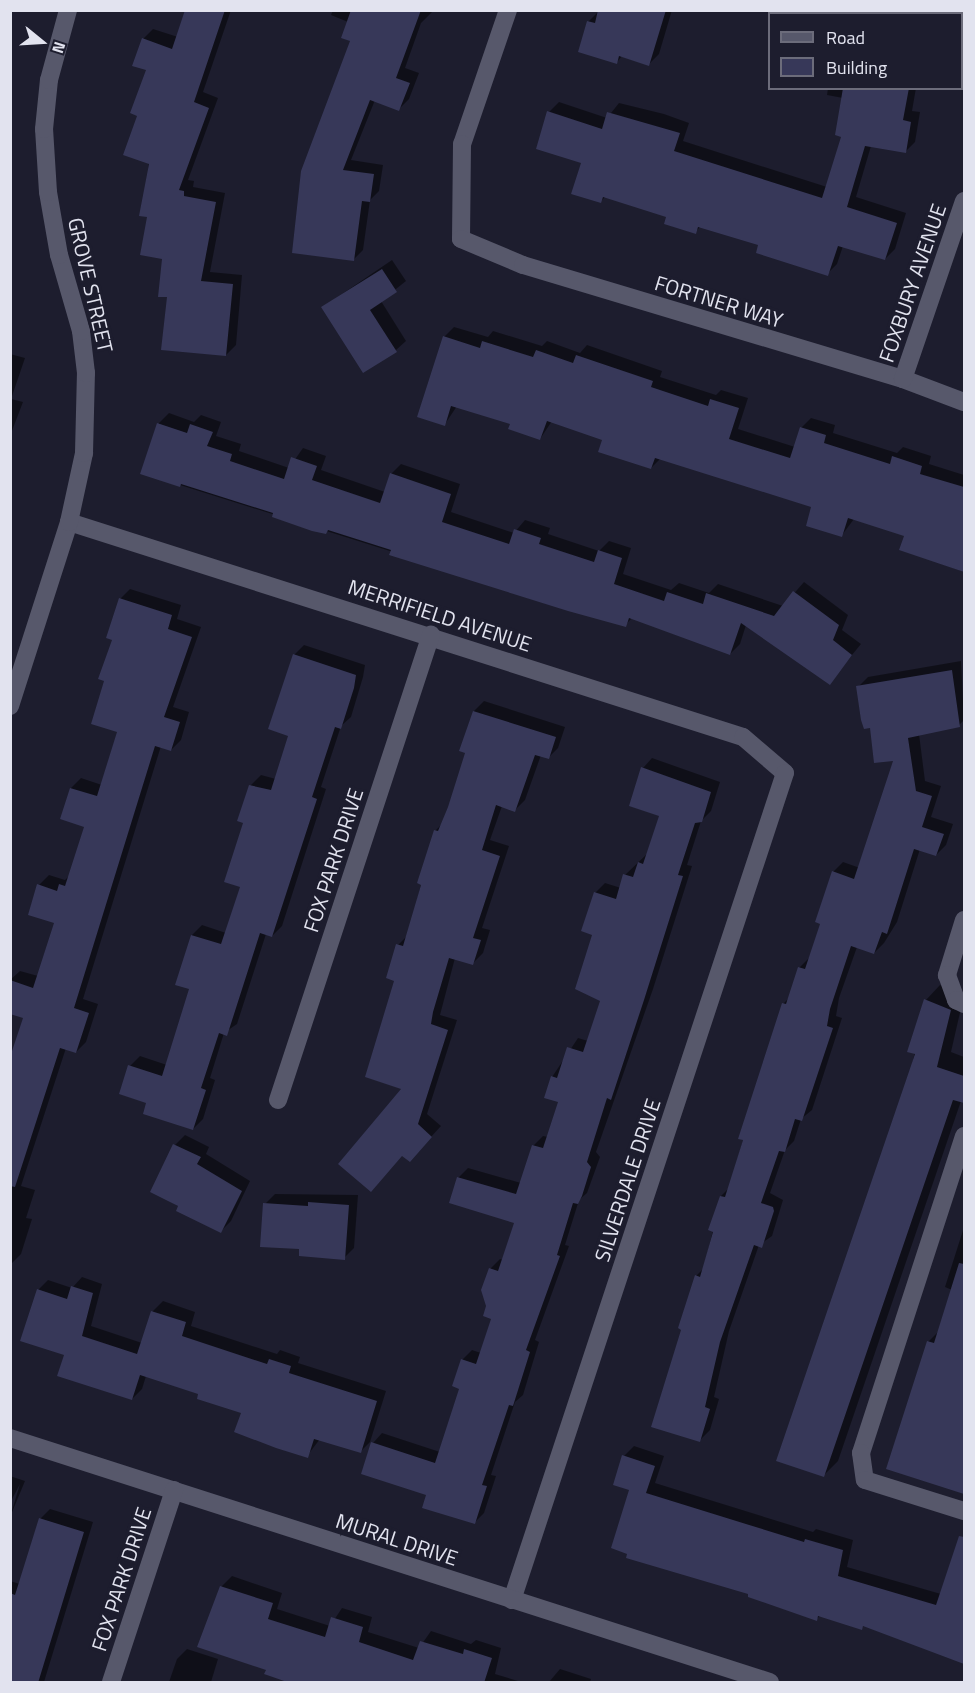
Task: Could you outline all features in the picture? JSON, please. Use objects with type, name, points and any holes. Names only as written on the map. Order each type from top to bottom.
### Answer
[{"type":"street","name":"GROVE STREET","points":[[10,706],[69,522],[84,453],[86,373],[81,331],[59,255],[48,192],[44,129],[49,80],[68,10]]},
{"type":"street","name":"FORTNER WAY","points":[[508,10],[462,144],[461,239],[523,266],[903,379],[964,402]]},
{"type":"street","name":"FOXBURY AVENUE","points":[[903,379],[964,201]]},
{"type":"street","name":"MERRIFIELD AVENUE","points":[[69,522],[431,635],[743,736],[785,773]]},
{"type":"street","name":"FOX PARK DRIVE","points":[[278,1100],[431,635]]},
{"type":"street","name":"SILVERDALE DRIVE","points":[[512,1600],[785,773]]},
{"type":"street","points":[[964,920],[947,975],[956,1000],[964,1004]]},
{"type":"street","points":[[964,1136],[861,1453],[865,1480],[964,1511]]},
{"type":"street","name":"MURAL DRIVE","points":[[10,1438],[770,1683]]},
{"type":"street","name":"FOX PARK DRIVE","points":[[111,1683],[174,1490]]},
{"type":"building","points":[[185,10],[225,10],[194,102],[209,108],[179,190],[184,191],[184,196],[216,202],[201,281],[233,284],[226,356],[161,350],[167,297],[158,297],[162,259],[140,255],[147,217],[139,216],[149,164],[123,155],[137,116],[130,113],[146,70],[132,66],[142,38],[172,49]]},
{"type":"building","points":[[351,10],[421,10],[396,78],[410,83],[399,111],[370,100],[343,170],[374,174],[370,202],[362,201],[354,261],[292,253],[301,171],[350,41],[341,38]]},
{"type":"building","points":[[598,10],[666,10],[649,66],[619,56],[617,64],[578,52],[587,21],[595,23]]},
{"type":"building","points":[[843,90],[909,90],[903,120],[911,122],[906,153],[865,146],[847,207],[897,223],[885,260],[838,246],[828,276],[756,253],[758,245],[698,227],[696,234],[664,224],[666,217],[603,197],[601,203],[571,194],[581,163],[536,149],[547,111],[602,129],[607,112],[680,133],[674,151],[822,198],[841,137],[835,135]]},
{"type":"building","points":[[382,269],[397,292],[370,310],[397,352],[363,373],[321,307]]},
{"type":"building","points":[[443,336],[480,348],[482,341],[533,357],[536,350],[573,363],[576,355],[653,381],[651,387],[708,406],[710,399],[739,408],[729,439],[790,458],[800,427],[826,435],[824,443],[890,464],[892,456],[922,466],[920,474],[964,487],[964,572],[899,550],[904,536],[848,518],[842,537],[806,526],[811,507],[655,458],[651,469],[598,452],[602,440],[547,421],[540,440],[508,429],[510,424],[451,406],[445,426],[417,417]]},
{"type":"building","points":[[157,423],[187,433],[190,424],[213,432],[207,446],[232,454],[230,461],[284,479],[291,457],[317,466],[312,480],[380,503],[390,473],[451,494],[442,522],[509,544],[514,529],[541,538],[539,544],[594,562],[598,550],[622,558],[614,584],[664,601],[667,592],[703,604],[706,593],[774,616],[793,591],[839,625],[833,640],[852,655],[830,685],[741,623],[730,655],[629,618],[626,627],[568,611],[389,555],[391,550],[328,530],[326,534],[312,531],[272,517],[273,513],[181,484],[180,487],[140,474]]},
{"type":"building","points":[[119,598],[172,615],[168,629],[192,637],[164,717],[180,722],[171,751],[155,746],[74,1008],[89,1013],[76,1053],[60,1048],[15,1187],[10,1186],[10,1057],[23,1018],[10,1014],[10,980],[33,988],[54,923],[28,915],[37,884],[57,891],[59,884],[65,886],[84,827],[60,819],[70,788],[97,796],[117,732],[91,724],[104,681],[98,679],[112,640],[106,638]]},
{"type":"building","points":[[293,654],[356,675],[354,688],[341,729],[335,727],[312,797],[317,799],[272,937],[260,933],[227,1036],[219,1033],[201,1088],[206,1090],[193,1130],[143,1114],[146,1103],[119,1094],[128,1065],[162,1076],[189,989],[175,985],[191,935],[221,944],[240,887],[224,882],[243,823],[237,821],[249,785],[271,790],[288,736],[268,729]]},
{"type":"building","points":[[952,670],[960,727],[908,738],[916,791],[932,796],[922,827],[944,834],[936,856],[914,849],[887,934],[882,932],[874,954],[851,946],[830,1009],[827,1026],[833,1028],[802,1121],[795,1119],[785,1152],[779,1151],[761,1203],[773,1207],[774,1211],[762,1248],[754,1245],[720,1342],[705,1407],[710,1409],[700,1442],[651,1427],[681,1330],[678,1328],[695,1275],[700,1277],[713,1232],[708,1230],[720,1196],[725,1197],[743,1140],[738,1139],[782,1003],[786,1004],[798,967],[805,969],[820,924],[815,922],[832,871],[854,879],[893,761],[874,763],[870,728],[864,729],[861,720],[856,686]]},
{"type":"building","points":[[473,711],[556,737],[549,759],[535,755],[515,812],[496,805],[482,850],[500,856],[473,938],[481,940],[473,965],[449,958],[433,1012],[431,1024],[448,1030],[418,1124],[432,1137],[410,1162],[402,1156],[371,1192],[338,1164],[401,1089],[365,1077],[394,981],[386,978],[396,944],[403,946],[421,885],[417,883],[434,830],[438,831],[448,807],[465,753],[459,751]]},
{"type":"building","points":[[641,767],[711,792],[702,822],[695,823],[678,875],[683,876],[611,1100],[607,1098],[587,1162],[591,1167],[582,1196],[578,1204],[573,1203],[557,1255],[560,1256],[526,1350],[530,1352],[513,1406],[509,1405],[482,1485],[487,1486],[475,1524],[422,1508],[426,1495],[361,1474],[371,1442],[435,1463],[459,1389],[452,1386],[461,1359],[476,1364],[491,1319],[483,1316],[486,1306],[481,1290],[489,1268],[498,1271],[514,1223],[449,1203],[457,1177],[516,1194],[532,1145],[543,1148],[558,1102],[544,1098],[551,1076],[557,1078],[567,1047],[583,1052],[600,1001],[575,989],[592,935],[581,931],[594,892],[616,899],[623,874],[633,877],[638,862],[643,864],[659,816],[629,806]]},
{"type":"building","points":[[924,999],[951,1010],[937,1067],[964,1076],[964,1103],[953,1100],[824,1477],[776,1461],[915,1054],[907,1052]]},
{"type":"building","points":[[173,1144],[201,1157],[197,1164],[242,1191],[221,1233],[176,1211],[178,1206],[150,1192]]},
{"type":"building","points":[[308,1202],[349,1205],[345,1260],[299,1256],[299,1249],[260,1247],[263,1203],[308,1206]]},
{"type":"building","points":[[959,1263],[964,1264],[964,1494],[886,1469],[927,1341],[934,1343]]},
{"type":"building","points":[[71,1286],[93,1293],[82,1336],[137,1354],[151,1311],[186,1322],[182,1336],[267,1364],[269,1359],[291,1366],[289,1373],[377,1401],[361,1453],[314,1439],[308,1458],[276,1448],[234,1432],[241,1413],[197,1399],[198,1394],[140,1375],[132,1400],[57,1376],[64,1355],[20,1341],[37,1289],[67,1299]]},
{"type":"building","points":[[622,1455],[655,1466],[646,1493],[804,1542],[805,1539],[843,1550],[838,1576],[936,1605],[959,1536],[964,1537],[964,1664],[863,1626],[862,1630],[818,1616],[817,1621],[748,1597],[748,1594],[626,1558],[627,1554],[611,1548],[629,1490],[613,1485]]},
{"type":"building","points":[[39,1518],[84,1532],[38,1683],[10,1683],[10,1593],[15,1595]]},
{"type":"building","points":[[220,1586],[273,1603],[268,1619],[325,1637],[331,1617],[363,1627],[359,1642],[413,1660],[420,1641],[463,1654],[464,1649],[492,1658],[484,1683],[290,1683],[264,1674],[266,1670],[197,1647]]}]
